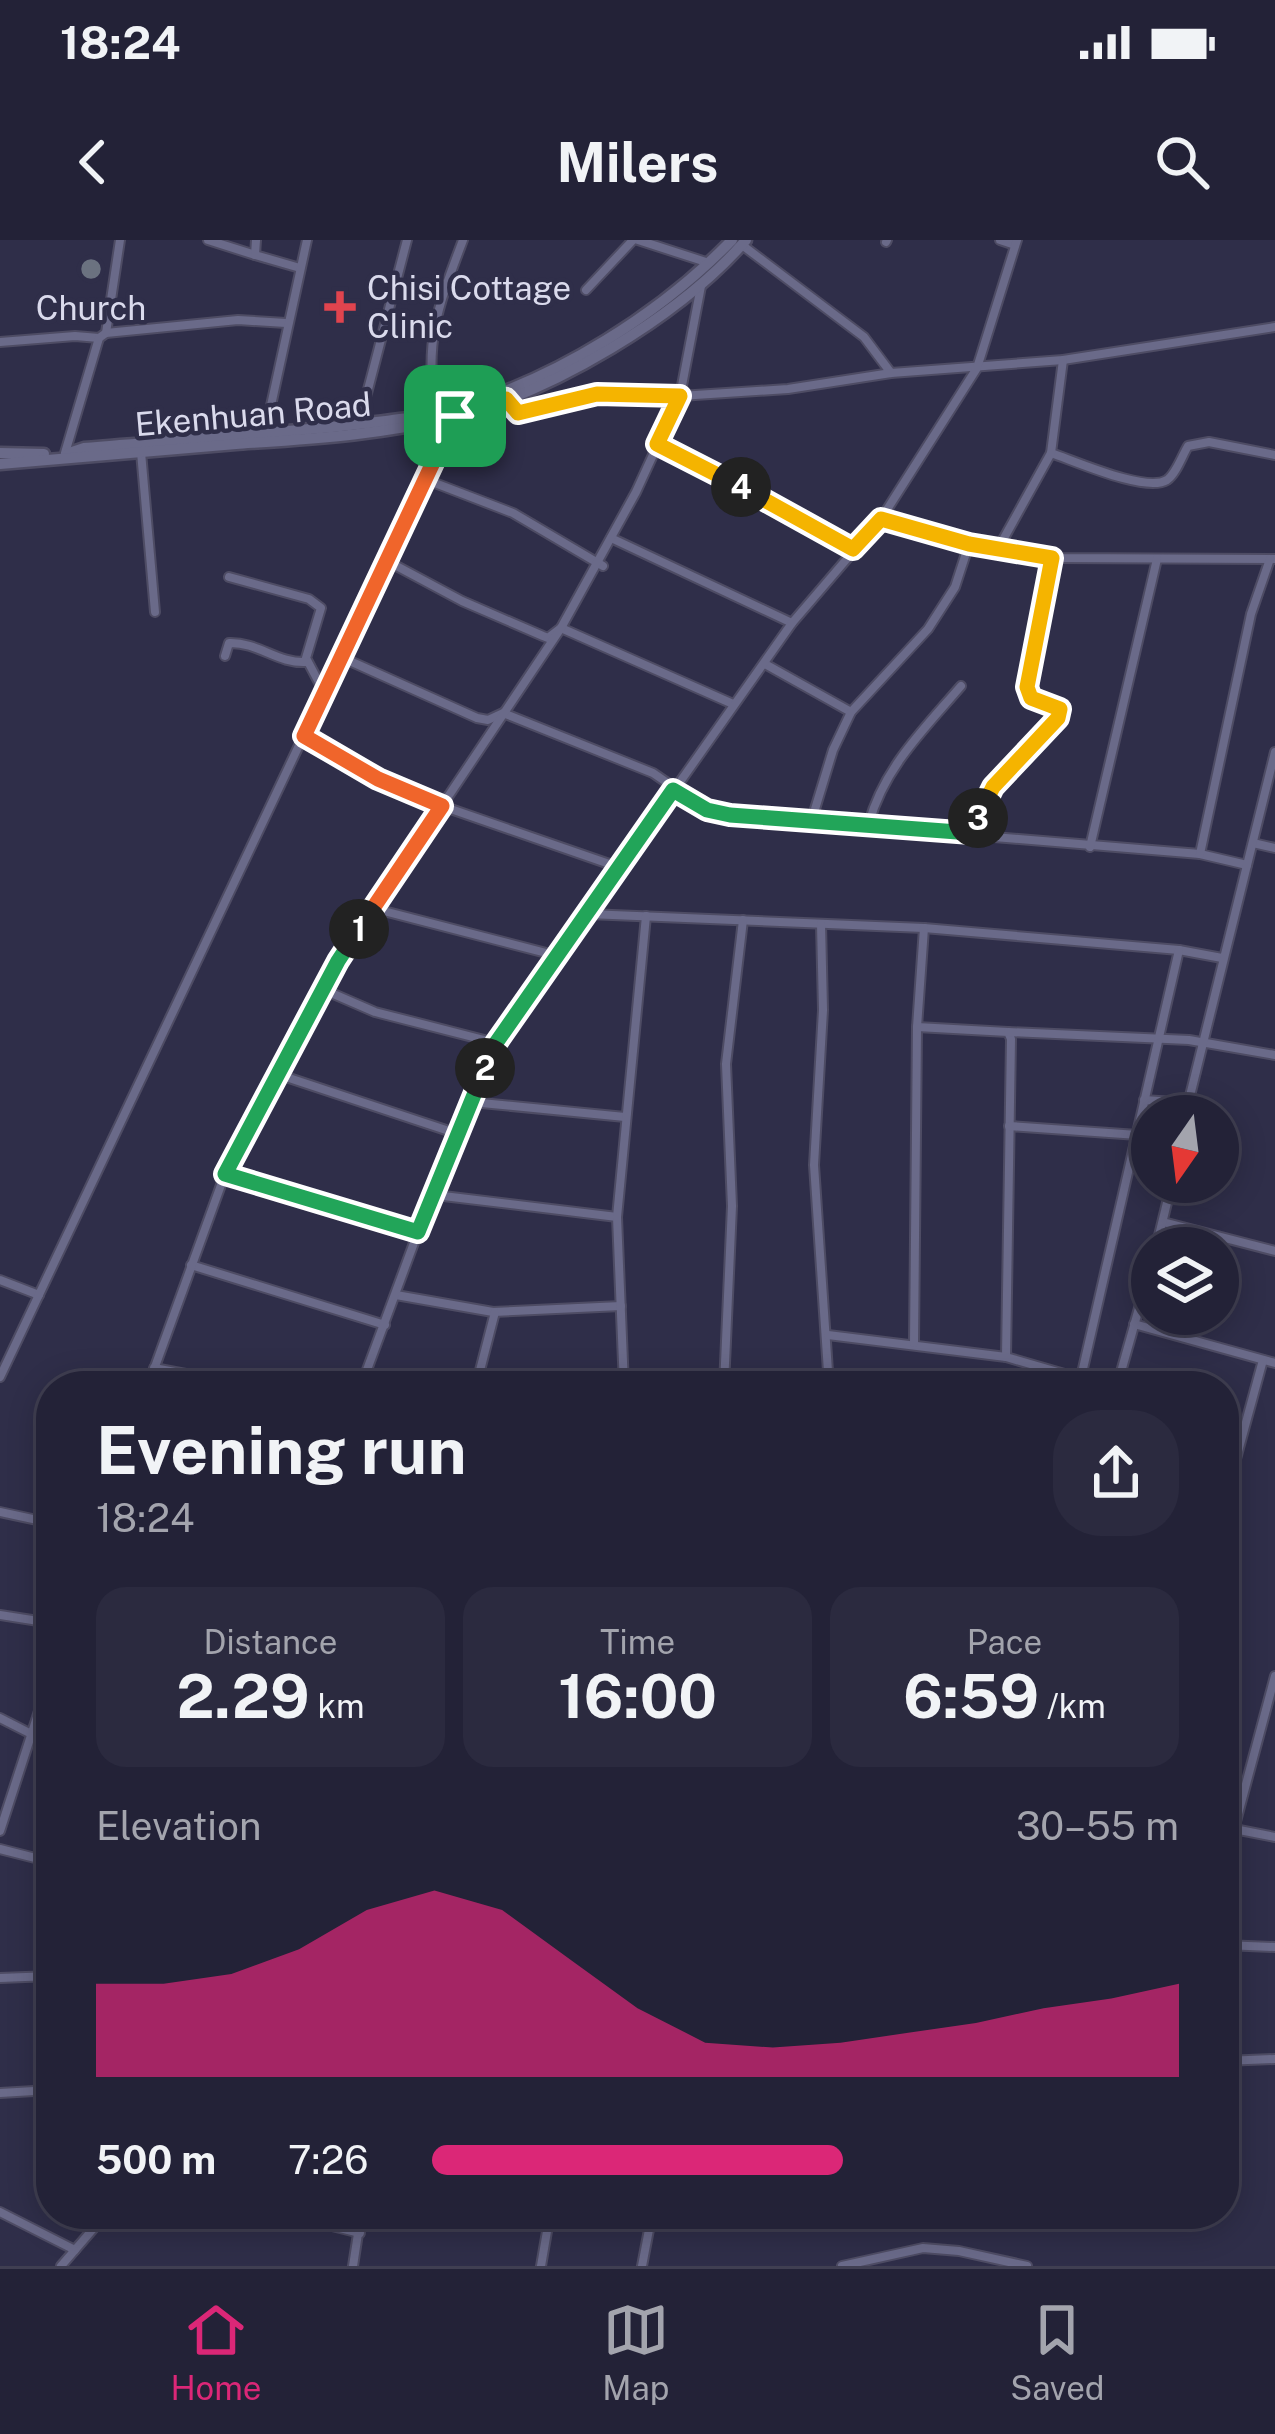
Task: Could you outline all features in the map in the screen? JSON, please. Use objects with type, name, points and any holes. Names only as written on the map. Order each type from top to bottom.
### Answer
[{"type":"main road","name":"Ekenhuan Road","points":[[0,453],[65,454],[84,448],[265,434],[436,412],[506,390],[600,344],[740,242]]},
{"type":"main road","name":"Ekenhuan Road","points":[[0,464],[338,436],[455,416],[506,399],[616,345],[701,285],[740,242]]},
{"type":"street","points":[[208,240],[300,268]]},
{"type":"street","points":[[256,240],[256,255]]},
{"type":"street","points":[[265,434],[307,240]]},
{"type":"street","points":[[359,424],[406,240]]},
{"type":"street","points":[[436,412],[431,386],[433,319],[463,240]]},
{"type":"street","points":[[586,290],[635,240],[709,263]]},
{"type":"street","points":[[367,1371],[496,1043],[792,623],[881,519],[977,368],[1016,243],[1000,240]]},
{"type":"street","points":[[65,454],[102,336],[123,241]]},
{"type":"street","points":[[740,242],[864,338],[891,373]]},
{"type":"street","points":[[153,1371],[225,1174],[322,989],[561,628],[611,538],[680,396],[701,285]]},
{"type":"street","points":[[0,342],[238,320],[286,323]]},
{"type":"street","points":[[506,399],[518,413],[597,394],[680,396],[788,389],[891,373],[1063,360],[1275,327]]},
{"type":"street","points":[[999,547],[1052,453],[1063,360]]},
{"type":"street","points":[[0,1377],[455,416]]},
{"type":"street","points":[[1052,453],[1140,482],[1171,478],[1188,446],[1209,442],[1275,455]]},
{"type":"street","points":[[657,444],[853,549]]},
{"type":"street","points":[[141,452],[155,612]]},
{"type":"street","points":[[427,480],[512,513],[603,566]]},
{"type":"street","points":[[881,519],[969,544],[1052,558],[1273,559],[1251,614],[1201,854]]},
{"type":"street","points":[[611,538],[792,623]]},
{"type":"street","points":[[812,819],[851,712],[928,628],[955,587],[969,544]]},
{"type":"street","points":[[971,833],[993,787],[1058,718],[1060,709],[1031,698],[1027,687],[1052,558]]},
{"type":"street","points":[[1090,847],[1157,559]]},
{"type":"street","points":[[389,562],[542,636],[548,638],[561,628]]},
{"type":"street","points":[[229,577],[309,599],[321,608],[307,662],[325,693]]},
{"type":"street","points":[[561,628],[733,704]]},
{"type":"street","points":[[225,656],[229,643],[235,642],[251,644],[284,661],[307,662]]},
{"type":"street","points":[[343,658],[477,718],[488,720],[503,713],[653,773],[707,810],[1201,854],[1247,865]]},
{"type":"street","points":[[765,664],[851,712]]},
{"type":"street","points":[[868,824],[887,776],[961,686]]},
{"type":"street","points":[[304,736],[378,779],[442,806],[619,867]]},
{"type":"street","points":[[1190,1095],[1275,752]]},
{"type":"street","points":[[1253,843],[1275,848]]},
{"type":"street","points":[[372,908],[558,956]]},
{"type":"street","points":[[586,914],[924,928],[1179,950],[1222,958]]},
{"type":"street","points":[[623,1371],[617,1217],[646,916]]},
{"type":"street","points":[[725,1371],[732,1206],[726,1064],[743,920]]},
{"type":"street","points":[[821,924],[823,1010],[814,1165],[829,1371]]},
{"type":"street","points":[[914,1343],[916,1027],[924,928]]},
{"type":"street","points":[[1145,1095],[1179,950]]},
{"type":"street","points":[[322,989],[375,1012],[496,1043]]},
{"type":"street","points":[[916,1027],[1189,1040],[1275,1055]]},
{"type":"street","points":[[1006,1358],[1008,1033]]},
{"type":"street","points":[[277,1074],[458,1134]]},
{"type":"street","points":[[470,1102],[625,1117]]},
{"type":"street","points":[[1009,1126],[1131,1134]]},
{"type":"street","points":[[1082,1371],[1131,1156]]},
{"type":"street","points":[[225,1174],[418,1232]]},
{"type":"street","points":[[435,1195],[617,1217]]},
{"type":"street","points":[[1162,1227],[1167,1203]]},
{"type":"street","points":[[1163,1222],[1275,1251]]},
{"type":"street","points":[[191,1265],[385,1325]]},
{"type":"street","points":[[0,1280],[39,1295]]},
{"type":"street","points":[[396,1295],[495,1312],[621,1306]]},
{"type":"street","points":[[480,1371],[495,1312]]},
{"type":"street","points":[[828,1335],[1006,1358],[1046,1371]]},
{"type":"street","points":[[1121,1371],[1131,1335]]},
{"type":"street","points":[[1173,1335],[1275,1363]]},
{"type":"street","points":[[1239,1448],[1263,1360]]},
{"type":"street","points":[[154,1368],[170,1371]]},
{"type":"street","points":[[0,1512],[36,1519]]},
{"type":"street","points":[[0,1615],[36,1621]]},
{"type":"street","points":[[1239,1795],[1275,1676]]},
{"type":"street","points":[[0,1831],[36,1715]]},
{"type":"street","points":[[0,1718],[36,1735]]},
{"type":"street","points":[[1239,1830],[1275,1837]]},
{"type":"street","points":[[0,1850],[36,1858]]},
{"type":"street","points":[[1239,1946],[1275,1947]]},
{"type":"street","points":[[0,1978],[36,1977]]},
{"type":"street","points":[[1239,2060],[1275,2059]]},
{"type":"street","points":[[0,2093],[36,2091]]},
{"type":"street","points":[[0,2212],[75,2250]]},
{"type":"street","points":[[61,2266],[93,2229]]},
{"type":"street","points":[[344,2229],[360,2233]]},
{"type":"street","points":[[353,2266],[360,2229]]},
{"type":"street","points":[[542,2266],[548,2229]]},
{"type":"street","points":[[642,2266],[649,2229]]},
{"type":"street","points":[[842,2266],[923,2248],[1027,2266]]},
{"type":"place","name":"Church","points":[[91,269]]},
{"type":"place","name":"Chisi Cottage Clinic","points":[[340,307]]},
{"type":"route","points":[[597,394],[680,396],[657,444],[853,549],[881,519],[969,544],[1052,558],[1027,687],[1031,698],[1060,709],[1058,718],[993,787],[971,833],[730,815],[707,810],[673,790],[496,1043],[418,1232],[225,1174],[338,961],[442,806],[378,779],[304,736],[455,416],[506,399],[518,413],[597,394]]}]
